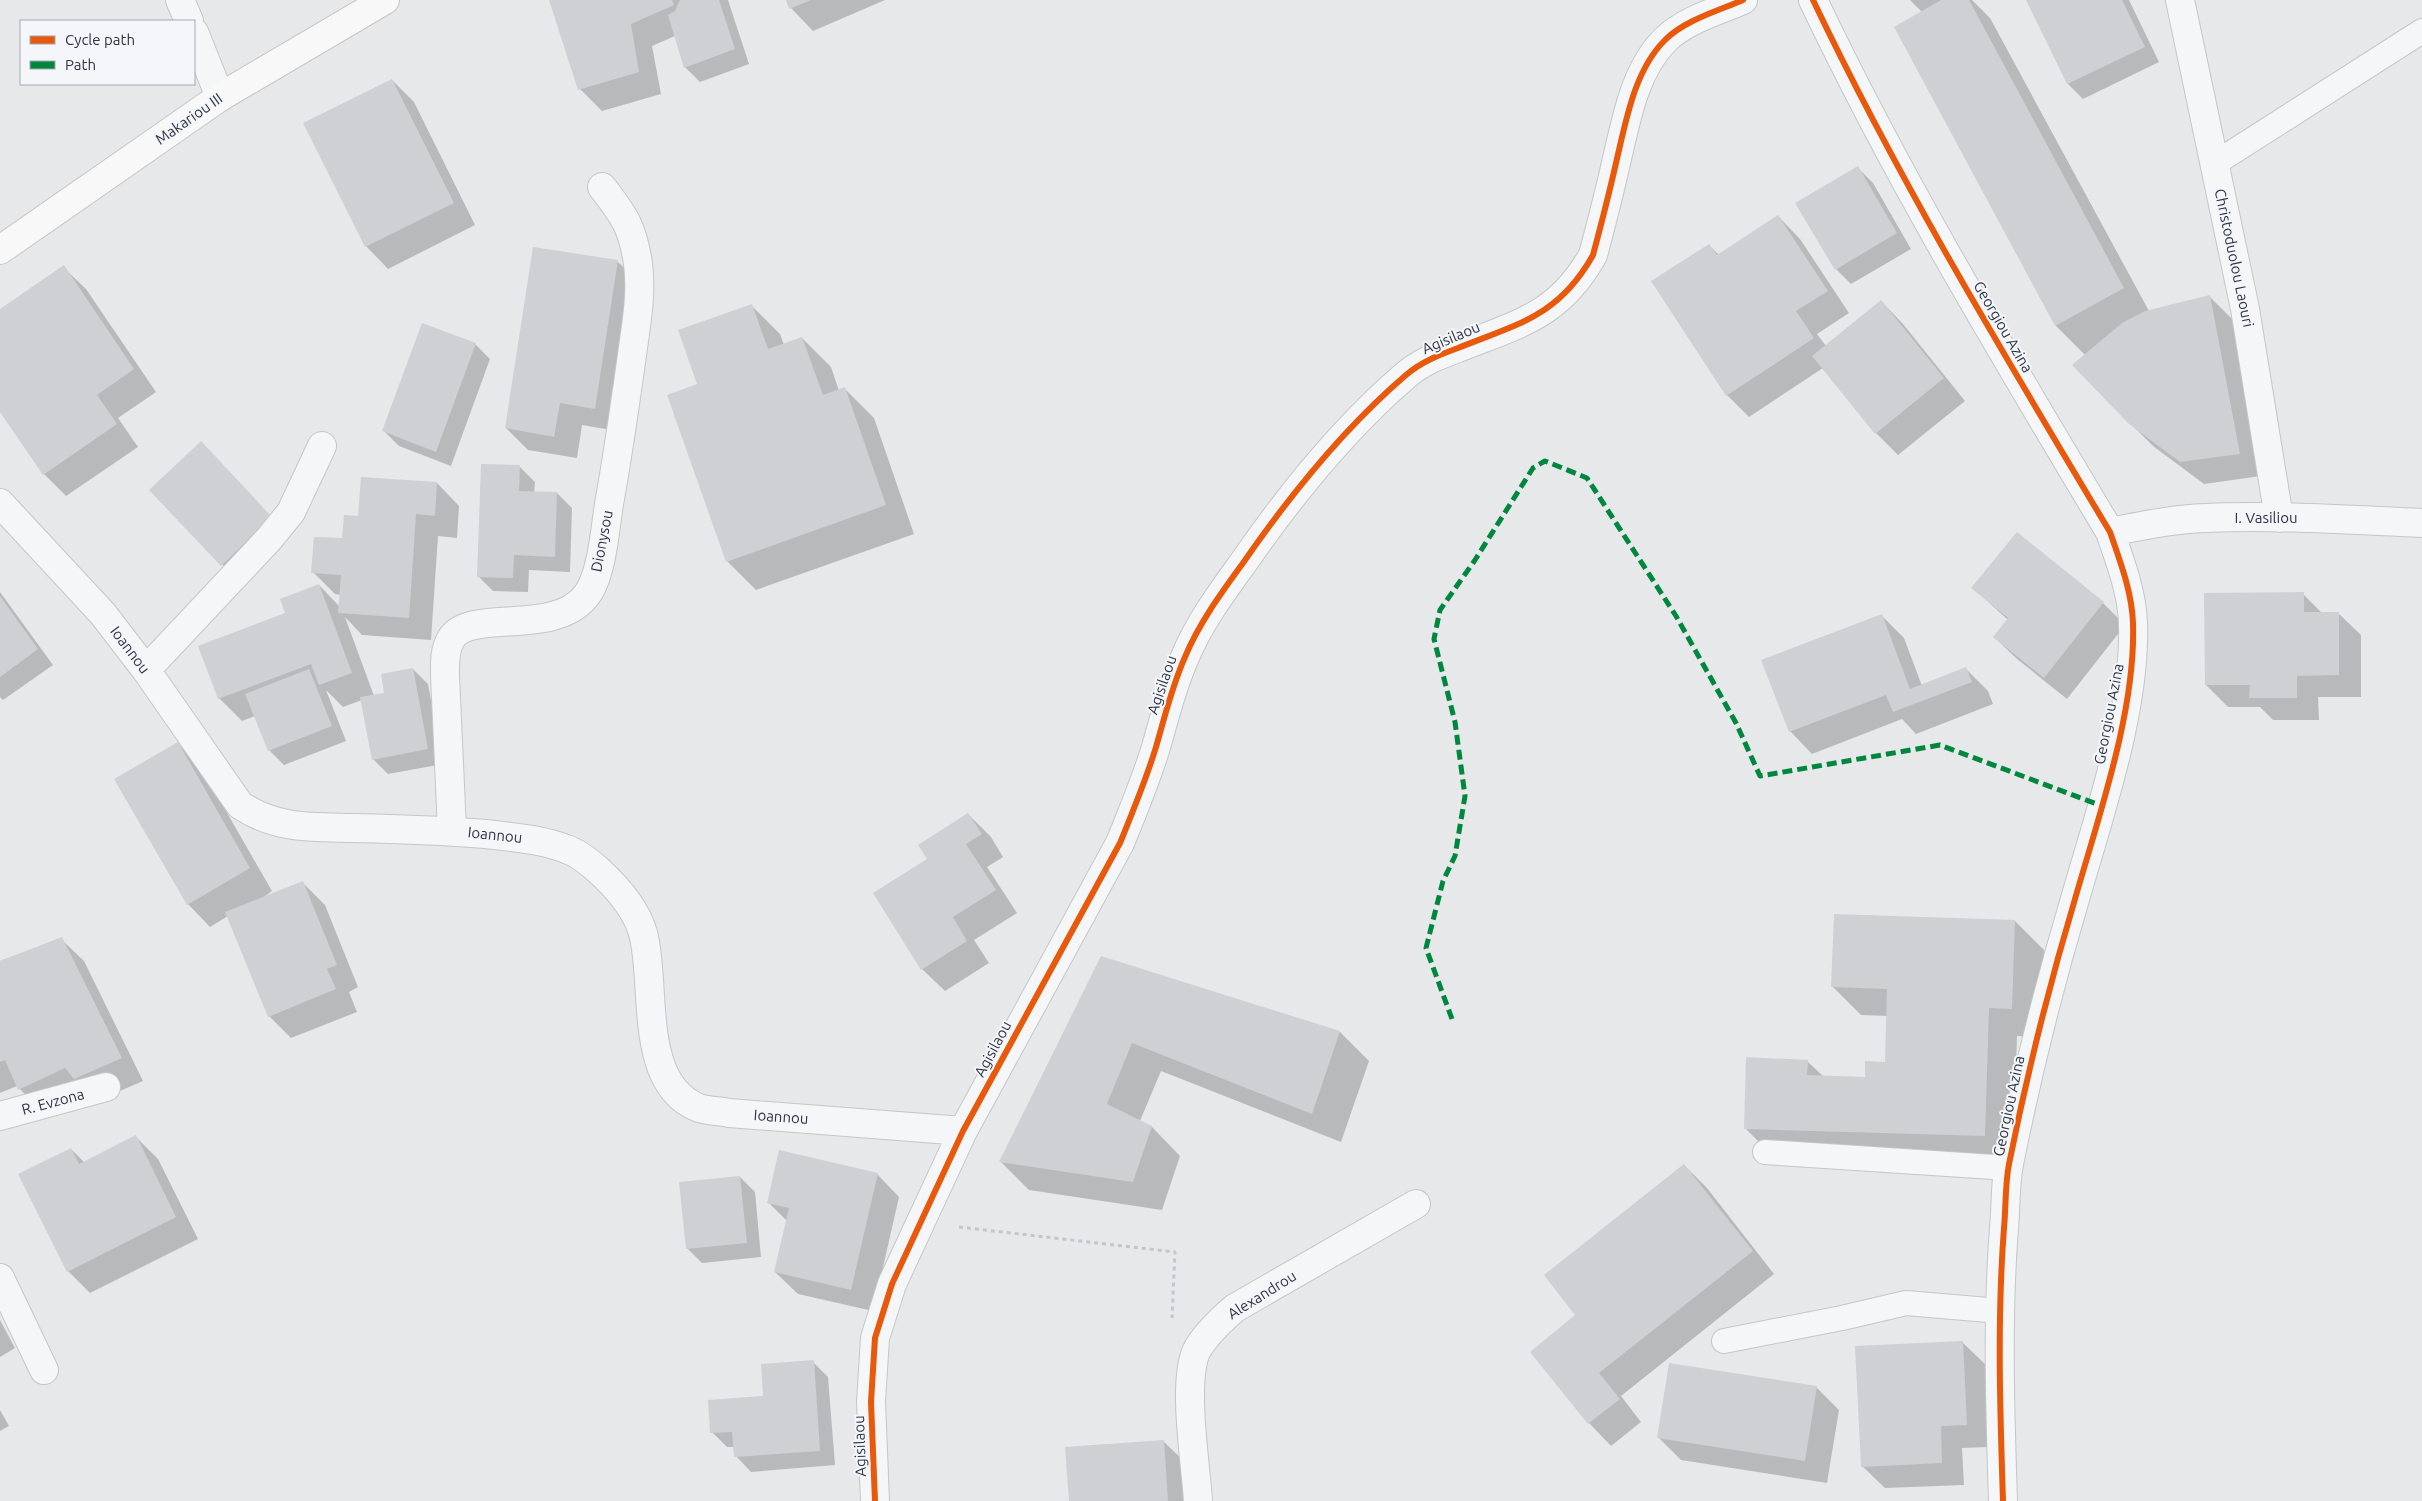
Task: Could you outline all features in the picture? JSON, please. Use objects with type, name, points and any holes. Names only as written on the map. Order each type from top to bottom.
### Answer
[{"type":"main road","name":"Makariou III","points":[[0,250],[220,96],[385,0]]},
{"type":"street","points":[[180,0],[189,20]]},
{"type":"street","name":"Agisilaou","points":[[875,1501],[871,1402],[875,1338],[892,1284],[963,1131],[1120,843],[1140,795],[1170,695],[1186,654],[1216,601],[1280,509],[1377,400],[1408,373],[1429,359],[1536,317],[1560,300],[1582,277],[1593,256],[1638,82],[1651,56],[1666,39],[1684,26],[1743,0]]},
{"type":"street","name":"Georgiou Azina","points":[[1813,0],[1834,45],[1958,275],[2110,532],[2124,573],[2133,621],[2132,661],[2127,699],[2102,806],[2053,975],[2009,1168],[2000,1311],[2002,1501]]},
{"type":"street","name":"Christoduolou Laouri","points":[[2180,0],[2245,309],[2279,518]]},
{"type":"street","points":[[195,34],[220,96]]},
{"type":"street","name":"Dionysou","points":[[452,830],[445,676],[445,655],[451,638],[465,627],[556,616],[572,609],[587,595],[597,571],[622,430],[639,296],[638,266],[633,237],[624,215],[602,188]]},
{"type":"street","points":[[146,670],[269,539],[291,512],[322,446]]},
{"type":"street","name":"Ioannou","points":[[0,503],[103,614],[146,670],[240,805],[254,815],[272,822],[301,827],[452,830],[530,839],[567,849],[597,868],[624,897],[643,933],[654,1039],[661,1069],[675,1091],[699,1108],[729,1113],[963,1131]]},
{"type":"street","name":"I. Vasiliou","points":[[2110,532],[2204,518],[2279,518],[2422,523]]},
{"type":"street","name":"R. Evzona","points":[[0,1116],[106,1087]]},
{"type":"street","name":"Alexandrou","points":[[1198,1501],[1190,1374],[1197,1349],[1211,1329],[1235,1308],[1416,1204]]},
{"type":"street","points":[[0,1278],[44,1370]]},
{"type":"lane","points":[[2214,164],[2422,32]]},
{"type":"lane","points":[[1765,1152],[2009,1168]]},
{"type":"lane","points":[[1724,1341],[1842,1318],[1906,1303],[2000,1311]]},
{"type":"path","points":[[920,1222],[1175,1252],[1172,1339],[1197,1349]]},
{"type":"building","points":[[549,0],[672,0],[674,5],[631,24],[639,72],[578,90]]},
{"type":"building","points":[[680,0],[719,0],[735,49],[684,68],[668,15],[675,11]]},
{"type":"building","points":[[786,0],[811,0],[789,9]]},
{"type":"building","points":[[1941,0],[1969,0],[2124,288],[2055,326],[1894,27]]},
{"type":"building","points":[[2026,0],[2122,0],[2145,47],[2067,84]]},
{"type":"building","points":[[392,79],[454,203],[365,247],[303,123]]},
{"type":"building","points":[[1858,166],[1897,233],[1835,270],[1795,203]]},
{"type":"building","points":[[1778,215],[1828,291],[1796,311],[1814,338],[1726,396],[1651,281],[1709,244],[1717,255]]},
{"type":"building","points":[[533,247],[618,260],[595,409],[560,403],[554,437],[505,428]]},
{"type":"building","points":[[64,265],[134,369],[97,395],[117,424],[43,475],[0,412],[0,309]]},
{"type":"building","points":[[2210,295],[2240,454],[2180,462],[2129,424],[2072,365],[2122,323],[2145,311]]},
{"type":"building","points":[[1881,300],[1944,378],[1875,434],[1812,356]]},
{"type":"building","points":[[752,304],[768,349],[802,337],[823,395],[845,387],[886,505],[726,562],[667,395],[697,384],[678,330]]},
{"type":"building","points":[[422,323],[476,343],[436,452],[382,431]]},
{"type":"building","points":[[201,441],[272,517],[221,566],[149,490]]},
{"type":"building","points":[[481,464],[520,465],[519,491],[557,492],[555,557],[514,555],[513,578],[477,577]]},
{"type":"building","points":[[361,477],[437,482],[435,516],[416,514],[409,618],[338,613],[341,575],[311,573],[314,537],[342,538],[344,515],[358,516]]},
{"type":"building","points":[[2017,532],[2104,602],[2044,678],[1993,637],[2008,618],[1971,588]]},
{"type":"building","points":[[319,584],[352,673],[319,685],[311,664],[218,699],[198,646],[285,613],[280,599]]},
{"type":"building","points":[[2304,592],[2304,612],[2339,612],[2339,675],[2297,676],[2297,698],[2249,698],[2250,685],[2205,685],[2204,593]]},
{"type":"building","points":[[0,596],[38,649],[0,677]]},
{"type":"building","points":[[1882,614],[1910,689],[1966,667],[1972,682],[1893,712],[1886,695],[1789,732],[1761,660]]},
{"type":"building","points":[[413,668],[428,749],[372,760],[360,697],[384,693],[381,674]]},
{"type":"building","points":[[309,669],[332,726],[268,751],[245,694]]},
{"type":"building","points":[[178,742],[250,868],[187,905],[114,779]]},
{"type":"building","points":[[968,813],[982,834],[966,844],[996,890],[953,917],[967,941],[921,970],[873,893],[927,859],[918,845]]},
{"type":"building","points":[[303,881],[337,965],[327,969],[336,989],[268,1017],[225,912]]},
{"type":"building","points":[[1834,914],[2015,920],[2012,1009],[1989,1008],[1985,1136],[1744,1129],[1746,1057],[1808,1060],[1807,1075],[1865,1077],[1865,1061],[1885,1062],[1887,989],[1831,987]]},
{"type":"building","points":[[62,937],[122,1058],[74,1079],[65,1068],[18,1090],[5,1060],[0,1062],[0,961]]},
{"type":"building","points":[[1101,956],[1340,1031],[1312,1114],[1132,1043],[1107,1104],[1152,1126],[1133,1182],[999,1162]]},
{"type":"building","points":[[136,1135],[176,1217],[67,1272],[18,1174],[71,1148],[79,1164]]},
{"type":"building","points":[[779,1150],[878,1173],[851,1290],[774,1272],[789,1208],[767,1203]]},
{"type":"building","points":[[1684,1164],[1753,1251],[1599,1373],[1620,1399],[1588,1424],[1530,1352],[1575,1315],[1544,1275]]},
{"type":"building","points":[[740,1176],[747,1243],[686,1249],[679,1182]]},
{"type":"building","points":[[1963,1341],[1967,1425],[1941,1426],[1942,1463],[1861,1467],[1855,1346]]},
{"type":"building","points":[[814,1360],[820,1451],[734,1457],[732,1432],[710,1433],[708,1400],[763,1396],[761,1364]]},
{"type":"building","points":[[1669,1363],[1817,1386],[1805,1461],[1657,1438]]},
{"type":"building","points":[[1164,1440],[1168,1501],[1069,1501],[1065,1447]]},
{"type":"marked path","points":[[1452,1019],[1426,948],[1443,881],[1455,856],[1465,796],[1455,722],[1434,639],[1440,610],[1475,560],[1533,468],[1545,461],[1587,478],[1676,616],[1736,723],[1760,776],[1940,745],[2102,806]]},
{"type":"cycle path","points":[[875,1501],[871,1402],[875,1338],[892,1284],[963,1131],[1120,843],[1148,771],[1180,668],[1204,620],[1279,513],[1318,464],[1383,396],[1412,370],[1424,363],[1444,353],[1500,332],[1535,315],[1551,305],[1580,276],[1593,255],[1633,97],[1654,52],[1673,33],[1692,21],[1743,0]]},
{"type":"cycle path","points":[[1813,0],[1881,136],[1918,203],[1993,335],[2110,532],[2125,577],[2132,611],[2132,656],[2129,691],[2122,726],[2105,798],[2047,997],[2023,1097],[2008,1172],[2000,1330],[2003,1501]]}]
